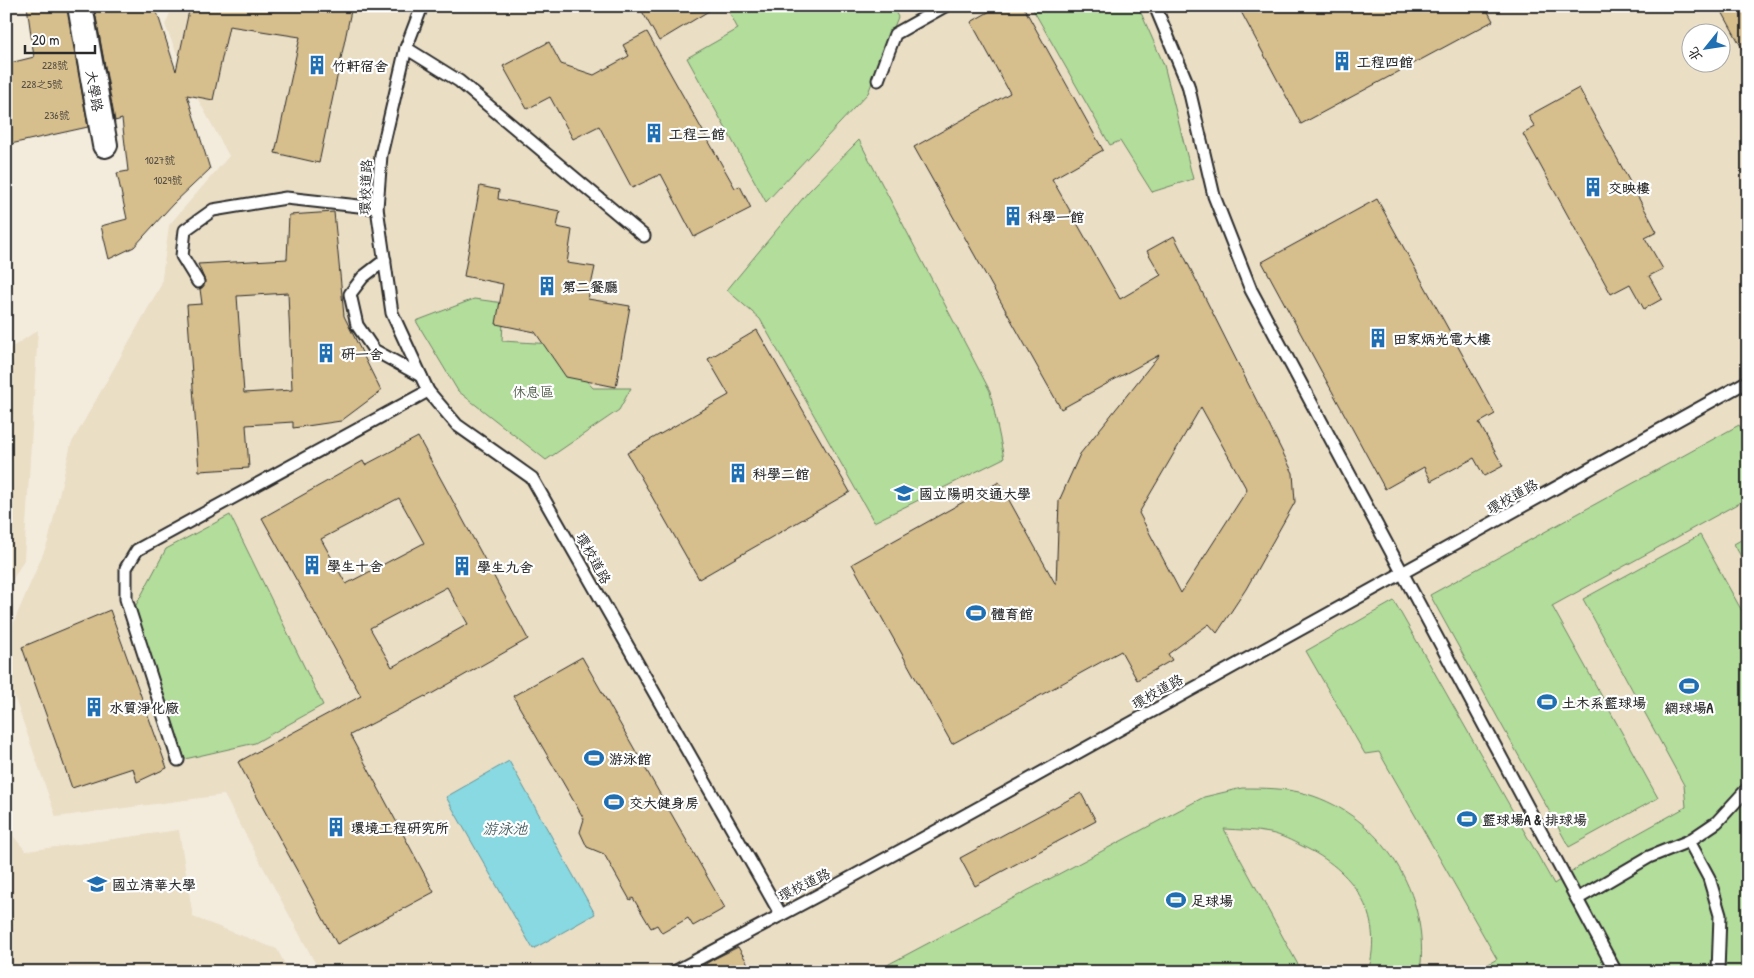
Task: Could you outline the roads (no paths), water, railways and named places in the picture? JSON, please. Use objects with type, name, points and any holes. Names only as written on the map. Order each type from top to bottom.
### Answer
[{"type":"street","name":"大學路","points":[[80,6],[105,145]]},
{"type":"lane","name":"環校道路","points":[[422,6],[406,48],[381,155],[377,208],[392,313],[428,391],[457,425],[532,478],[781,915],[930,836],[1748,381]]},
{"type":"lane","points":[[878,80],[895,34],[945,6]]},
{"type":"lane","points":[[1156,6],[1188,85],[1214,196],[1251,290],[1616,972]]},
{"type":"lane","points":[[406,48],[459,81],[644,236]]},
{"type":"lane","points":[[198,282],[182,256],[186,230],[213,210],[286,198],[377,208]]},
{"type":"lane","points":[[384,260],[363,277],[350,294],[357,325],[374,350],[421,376]]},
{"type":"lane","points":[[178,760],[126,599],[126,568],[137,550],[428,391]]},
{"type":"lane","points":[[1577,899],[1649,857],[1689,840],[1717,822],[1748,788]]},
{"type":"lane","points":[[1689,840],[1709,878],[1720,916],[1718,972]]},
{"type":"lane","points":[[674,972],[781,915]]},
{"type":"water","name":"游泳池","points":[[509,761],[595,914],[533,949],[446,797]]},
{"type":"place","name":"工程四館","points":[[1342,61]]},
{"type":"place","name":"竹軒宿舍","points":[[317,65]]},
{"type":"place","name":"工程二館","points":[[654,133]]},
{"type":"place","name":"交映樓","points":[[1593,187]]},
{"type":"place","name":"科學一館","points":[[1013,216]]},
{"type":"place","name":"第二餐廳","points":[[547,286]]},
{"type":"place","name":"田家炳光電大樓","points":[[1378,338]]},
{"type":"place","name":"研一舍","points":[[326,353]]},
{"type":"place","name":"科學二館","points":[[738,473]]},
{"type":"place","name":"國立陽明交通大學","points":[[904,493]]},
{"type":"place","name":"學生十舍","points":[[312,565]]},
{"type":"place","name":"學生九舍","points":[[462,566]]},
{"type":"place","name":"體育館","points":[[976,613]]},
{"type":"place","name":"網球場A","points":[[1689,686]]},
{"type":"place","name":"土木系籃球場","points":[[1547,702]]},
{"type":"place","name":"水質淨化廠","points":[[94,707]]},
{"type":"place","name":"游泳館","points":[[594,758]]},
{"type":"place","name":"交大健身房","points":[[614,802]]},
{"type":"place","name":"籃球場A & 排球場","points":[[1467,819]]},
{"type":"place","name":"環境工程研究所","points":[[336,827]]},
{"type":"place","name":"國立清華大學","points":[[97,884]]},
{"type":"place","name":"足球場","points":[[1176,900]]},
{"type":"park label","name":"休息區","points":[[533,391]]}]
